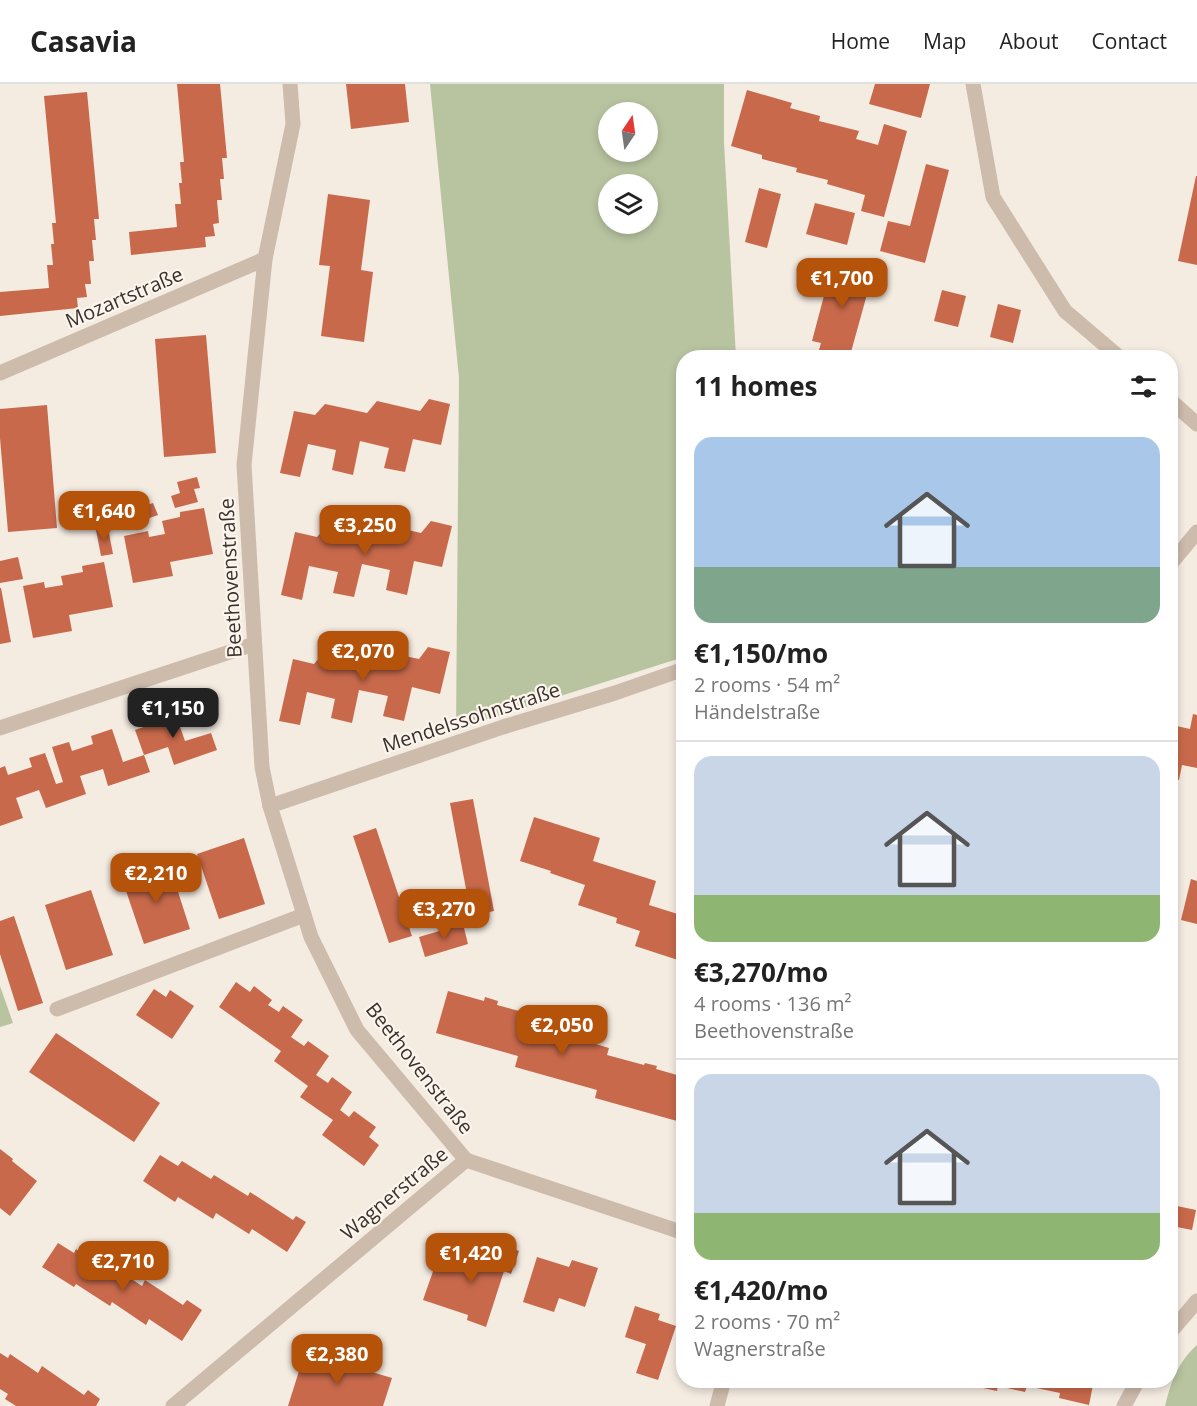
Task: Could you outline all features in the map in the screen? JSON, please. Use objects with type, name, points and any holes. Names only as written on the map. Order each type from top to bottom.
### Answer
[{"type":"street","name":"Beethovenstraße","points":[[290,84],[293,124],[265,259],[244,465],[262,767],[270,806],[311,936],[357,1030],[466,1160]]},
{"type":"street","points":[[973,84],[993,197],[1065,311],[1111,350]]},
{"type":"street","name":"Mozartstraße","points":[[0,373],[265,259]]},
{"type":"street","points":[[1178,407],[1197,424]]},
{"type":"street","points":[[1178,555],[1197,532]]},
{"type":"street","points":[[0,728],[254,644]]},
{"type":"street","name":"Mendelssohnstraße","points":[[270,806],[503,727],[676,672]]},
{"type":"street","points":[[57,1009],[304,915]]},
{"type":"street","name":"Wagnerstraße","points":[[174,1406],[466,1160],[676,1230]]},
{"type":"street","points":[[1178,1323],[1197,1301]]},
{"type":"street","points":[[717,1406],[722,1388]]},
{"type":"street","points":[[1124,1406],[1134,1388]]},
{"type":"green space","points":[[430,84],[724,84],[724,143],[736,350],[676,350],[676,660],[456,729],[459,378]]},
{"type":"green space","points":[[0,986],[13,1023],[0,1027]]},
{"type":"green space","points":[[1197,1345],[1197,1406],[1165,1406],[1170,1388],[1178,1388],[1178,1370]]},
{"type":"building","points":[[177,84],[220,84],[227,158],[222,158],[224,179],[220,179],[222,200],[217,200],[219,223],[213,224],[215,236],[205,237],[206,247],[131,255],[129,232],[177,227],[175,204],[181,204],[180,162],[184,162]]},
{"type":"building","points":[[346,84],[405,84],[409,122],[351,129]]},
{"type":"building","points":[[875,84],[930,84],[921,118],[869,104]]},
{"type":"building","points":[[747,90],[792,103],[790,108],[820,116],[819,121],[859,131],[856,139],[878,145],[884,124],[907,131],[884,217],[861,211],[865,195],[827,184],[828,180],[796,172],[797,168],[762,159],[762,155],[731,146]]},
{"type":"building","points":[[87,92],[99,219],[94,219],[96,240],[92,240],[94,261],[89,261],[91,284],[85,284],[87,297],[77,298],[78,308],[0,316],[0,292],[49,288],[47,265],[53,265],[52,223],[56,223],[44,96]]},
{"type":"building","points":[[926,164],[949,170],[925,263],[880,251],[888,221],[910,226]]},
{"type":"building","points":[[1197,176],[1197,265],[1178,261]]},
{"type":"building","points":[[759,188],[781,194],[767,248],[745,242]]},
{"type":"building","points":[[328,194],[370,200],[361,270],[373,272],[364,342],[321,336],[330,266],[319,265]]},
{"type":"building","points":[[815,203],[855,213],[847,245],[806,234]]},
{"type":"building","points":[[834,258],[874,269],[852,350],[819,350],[821,343],[812,341]]},
{"type":"building","points":[[942,290],[966,296],[958,327],[934,321]]},
{"type":"building","points":[[998,304],[1021,310],[1013,343],[990,337]]},
{"type":"building","points":[[206,335],[216,453],[164,457],[155,339]]},
{"type":"building","points":[[429,399],[450,404],[441,445],[413,439],[405,472],[384,468],[389,448],[360,441],[353,475],[332,470],[336,450],[308,444],[300,477],[280,473],[294,411],[315,415],[325,404],[367,413],[377,401],[420,411]]},
{"type":"building","points":[[47,405],[57,528],[8,532],[0,438],[0,409]]},
{"type":"building","points":[[197,477],[200,488],[194,489],[198,502],[175,508],[171,496],[180,493],[177,482]]},
{"type":"building","points":[[153,503],[158,515],[133,524],[129,511]]},
{"type":"building","points":[[204,508],[213,554],[170,562],[173,576],[133,583],[124,536],[148,531],[149,537],[165,534],[162,521],[180,517],[180,512]]},
{"type":"building","points":[[431,521],[452,526],[442,567],[414,561],[407,595],[386,590],[390,570],[362,564],[354,597],[333,593],[338,572],[309,566],[302,600],[281,595],[295,532],[317,537],[327,526],[369,536],[378,523],[421,533]]},
{"type":"building","points":[[108,528],[113,554],[101,556],[96,530]]},
{"type":"building","points":[[18,557],[23,579],[0,583],[0,561]]},
{"type":"building","points":[[104,562],[113,607],[69,615],[72,631],[33,638],[23,586],[44,582],[45,588],[63,585],[61,576],[83,572],[82,566]]},
{"type":"building","points":[[0,588],[11,642],[0,644]]},
{"type":"building","points":[[428,647],[450,652],[440,694],[412,687],[404,721],[383,716],[388,696],[359,690],[352,723],[331,718],[335,699],[307,692],[300,725],[279,721],[293,659],[314,664],[324,652],[366,662],[376,650],[419,659]]},
{"type":"building","points":[[173,707],[185,741],[211,733],[217,750],[174,765],[168,747],[144,755],[135,730],[158,722],[155,714]]},
{"type":"building","points":[[1193,714],[1197,715],[1197,768],[1182,765],[1179,780],[1178,726],[1190,729]]},
{"type":"building","points":[[112,729],[123,762],[144,755],[150,772],[108,786],[103,769],[80,776],[86,794],[46,808],[39,790],[16,798],[23,818],[0,826],[0,768],[5,766],[8,775],[32,767],[29,758],[45,753],[56,784],[63,782],[52,747],[69,742],[72,751],[93,744],[91,736]]},
{"type":"building","points":[[473,799],[494,911],[471,916],[450,803]]},
{"type":"building","points":[[534,817],[600,838],[593,861],[656,881],[649,905],[676,913],[676,959],[635,946],[640,931],[616,923],[617,918],[578,905],[585,885],[520,861]]},
{"type":"building","points":[[376,828],[412,936],[389,943],[353,836]]},
{"type":"building","points":[[244,838],[265,904],[219,919],[197,854]]},
{"type":"building","points":[[169,864],[190,929],[144,944],[122,879]]},
{"type":"building","points":[[1191,879],[1197,881],[1197,924],[1181,920]]},
{"type":"building","points":[[91,890],[113,955],[66,970],[45,905]]},
{"type":"building","points":[[14,916],[43,1003],[18,1011],[0,954],[0,921]]},
{"type":"building","points":[[463,924],[468,944],[425,957],[419,937]]},
{"type":"building","points":[[236,982],[250,992],[254,986],[272,1000],[268,1005],[279,1012],[283,1006],[303,1020],[291,1037],[304,1046],[308,1041],[329,1056],[316,1075],[328,1083],[332,1077],[352,1092],[340,1110],[349,1117],[354,1111],[376,1127],[369,1137],[379,1145],[364,1166],[322,1135],[333,1120],[300,1097],[308,1086],[274,1061],[281,1051],[219,1007]]},
{"type":"building","points":[[154,989],[166,997],[170,990],[194,1006],[172,1039],[136,1015]]},
{"type":"building","points":[[448,991],[484,1001],[485,997],[498,1001],[497,1005],[530,1014],[527,1025],[566,1036],[568,1031],[580,1035],[579,1039],[609,1048],[607,1055],[644,1065],[645,1063],[657,1066],[656,1069],[676,1075],[676,1121],[595,1098],[597,1090],[515,1067],[518,1056],[436,1033]]},
{"type":"building","points":[[56,1033],[160,1103],[134,1142],[29,1072]]},
{"type":"building","points":[[0,1149],[37,1181],[10,1216],[0,1208]]},
{"type":"building","points":[[160,1155],[178,1166],[182,1161],[211,1179],[214,1175],[248,1196],[250,1192],[293,1220],[296,1216],[306,1222],[287,1252],[252,1229],[249,1234],[216,1213],[213,1219],[178,1197],[175,1202],[143,1181]]},
{"type":"building","points":[[1178,1206],[1196,1210],[1192,1230],[1178,1227]]},
{"type":"building","points":[[58,1243],[74,1253],[76,1249],[109,1271],[112,1266],[142,1286],[145,1280],[183,1305],[187,1300],[202,1310],[182,1341],[149,1319],[146,1325],[112,1302],[110,1306],[76,1284],[74,1287],[42,1267]]},
{"type":"building","points":[[495,1243],[519,1251],[511,1274],[504,1271],[486,1327],[467,1320],[468,1315],[423,1300],[438,1257],[473,1269],[478,1255],[490,1259]]},
{"type":"building","points":[[537,1257],[569,1267],[572,1260],[598,1268],[585,1307],[559,1298],[554,1312],[523,1302]]},
{"type":"building","points":[[635,1306],[660,1314],[658,1320],[676,1326],[658,1380],[636,1373],[646,1344],[625,1337]]},
{"type":"building","points":[[305,1352],[392,1378],[383,1406],[288,1406]]},
{"type":"building","points":[[0,1353],[8,1358],[10,1354],[38,1373],[42,1366],[84,1395],[88,1390],[100,1399],[96,1406],[16,1406],[5,1399],[8,1394],[0,1389]]},
{"type":"building","points":[[1007,1388],[1026,1388],[1025,1392]]},
{"type":"building","points":[[1036,1388],[1092,1388],[1089,1405],[1059,1398],[1060,1393]]}]
